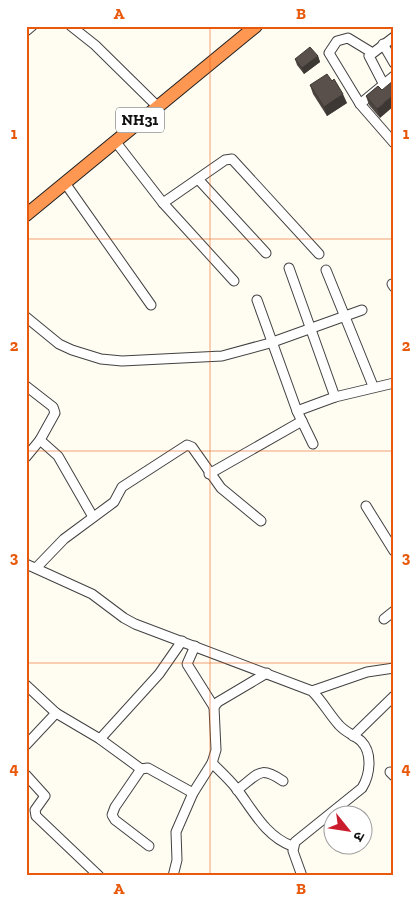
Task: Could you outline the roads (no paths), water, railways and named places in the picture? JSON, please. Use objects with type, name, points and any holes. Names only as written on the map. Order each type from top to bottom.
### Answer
[{"type":"highway","name":"NH31","points":[[26,215],[256,26]]},
{"type":"street","points":[[26,31],[32,26]]},
{"type":"street","points":[[72,26],[157,106]]},
{"type":"street","points":[[383,83],[369,58],[371,52],[394,37]]},
{"type":"street","points":[[371,52],[348,38],[337,41],[328,53],[360,104],[394,143]]},
{"type":"street","points":[[384,44],[394,64]]},
{"type":"street","points":[[360,104],[383,83],[394,76]]},
{"type":"street","points":[[115,141],[163,203],[234,281]]},
{"type":"street","points":[[163,203],[225,160],[236,161],[320,254]]},
{"type":"street","points":[[198,179],[266,253]]},
{"type":"street","points":[[66,183],[151,305]]},
{"type":"street","points":[[289,268],[335,397]]},
{"type":"street","points":[[326,270],[373,386]]},
{"type":"street","points":[[257,300],[274,342],[297,411],[313,444]]},
{"type":"street","points":[[26,317],[59,344],[72,350],[101,359],[122,361],[210,358],[274,342],[362,310]]},
{"type":"street","points":[[297,411],[373,386],[394,383]]},
{"type":"street","points":[[26,386],[55,410],[40,440],[26,457]]},
{"type":"street","points":[[209,474],[302,420]]},
{"type":"street","points":[[40,440],[58,456],[93,517]]},
{"type":"street","points":[[36,568],[64,539],[114,502],[122,487],[184,446],[192,447],[209,474],[221,488],[261,521]]},
{"type":"street","points":[[366,506],[394,551]]},
{"type":"street","points":[[26,564],[92,594],[130,621],[312,692],[324,703],[339,724],[364,745],[367,753],[368,778],[362,788],[292,846]]},
{"type":"street","points":[[384,619],[394,611]]},
{"type":"street","points":[[100,739],[159,674],[182,641]]},
{"type":"street","points":[[173,876],[177,860],[176,832],[192,793],[212,762],[216,739],[214,707],[187,664],[195,646]]},
{"type":"street","points":[[312,692],[367,672],[394,668]]},
{"type":"street","points":[[214,707],[218,702],[267,673]]},
{"type":"street","points":[[26,685],[56,712],[100,739],[141,770]]},
{"type":"street","points":[[354,736],[394,696]]},
{"type":"street","points":[[26,745],[56,712]]},
{"type":"street","points":[[212,762],[237,790],[264,827],[278,841],[292,846]]},
{"type":"street","points":[[149,846],[115,820],[112,815],[115,807],[141,770],[148,768],[192,793]]},
{"type":"street","points":[[237,790],[263,771],[269,772],[283,781]]},
{"type":"street","points":[[26,775],[45,796],[36,810],[36,816],[99,876]]},
{"type":"street","points":[[292,846],[302,876]]}]
